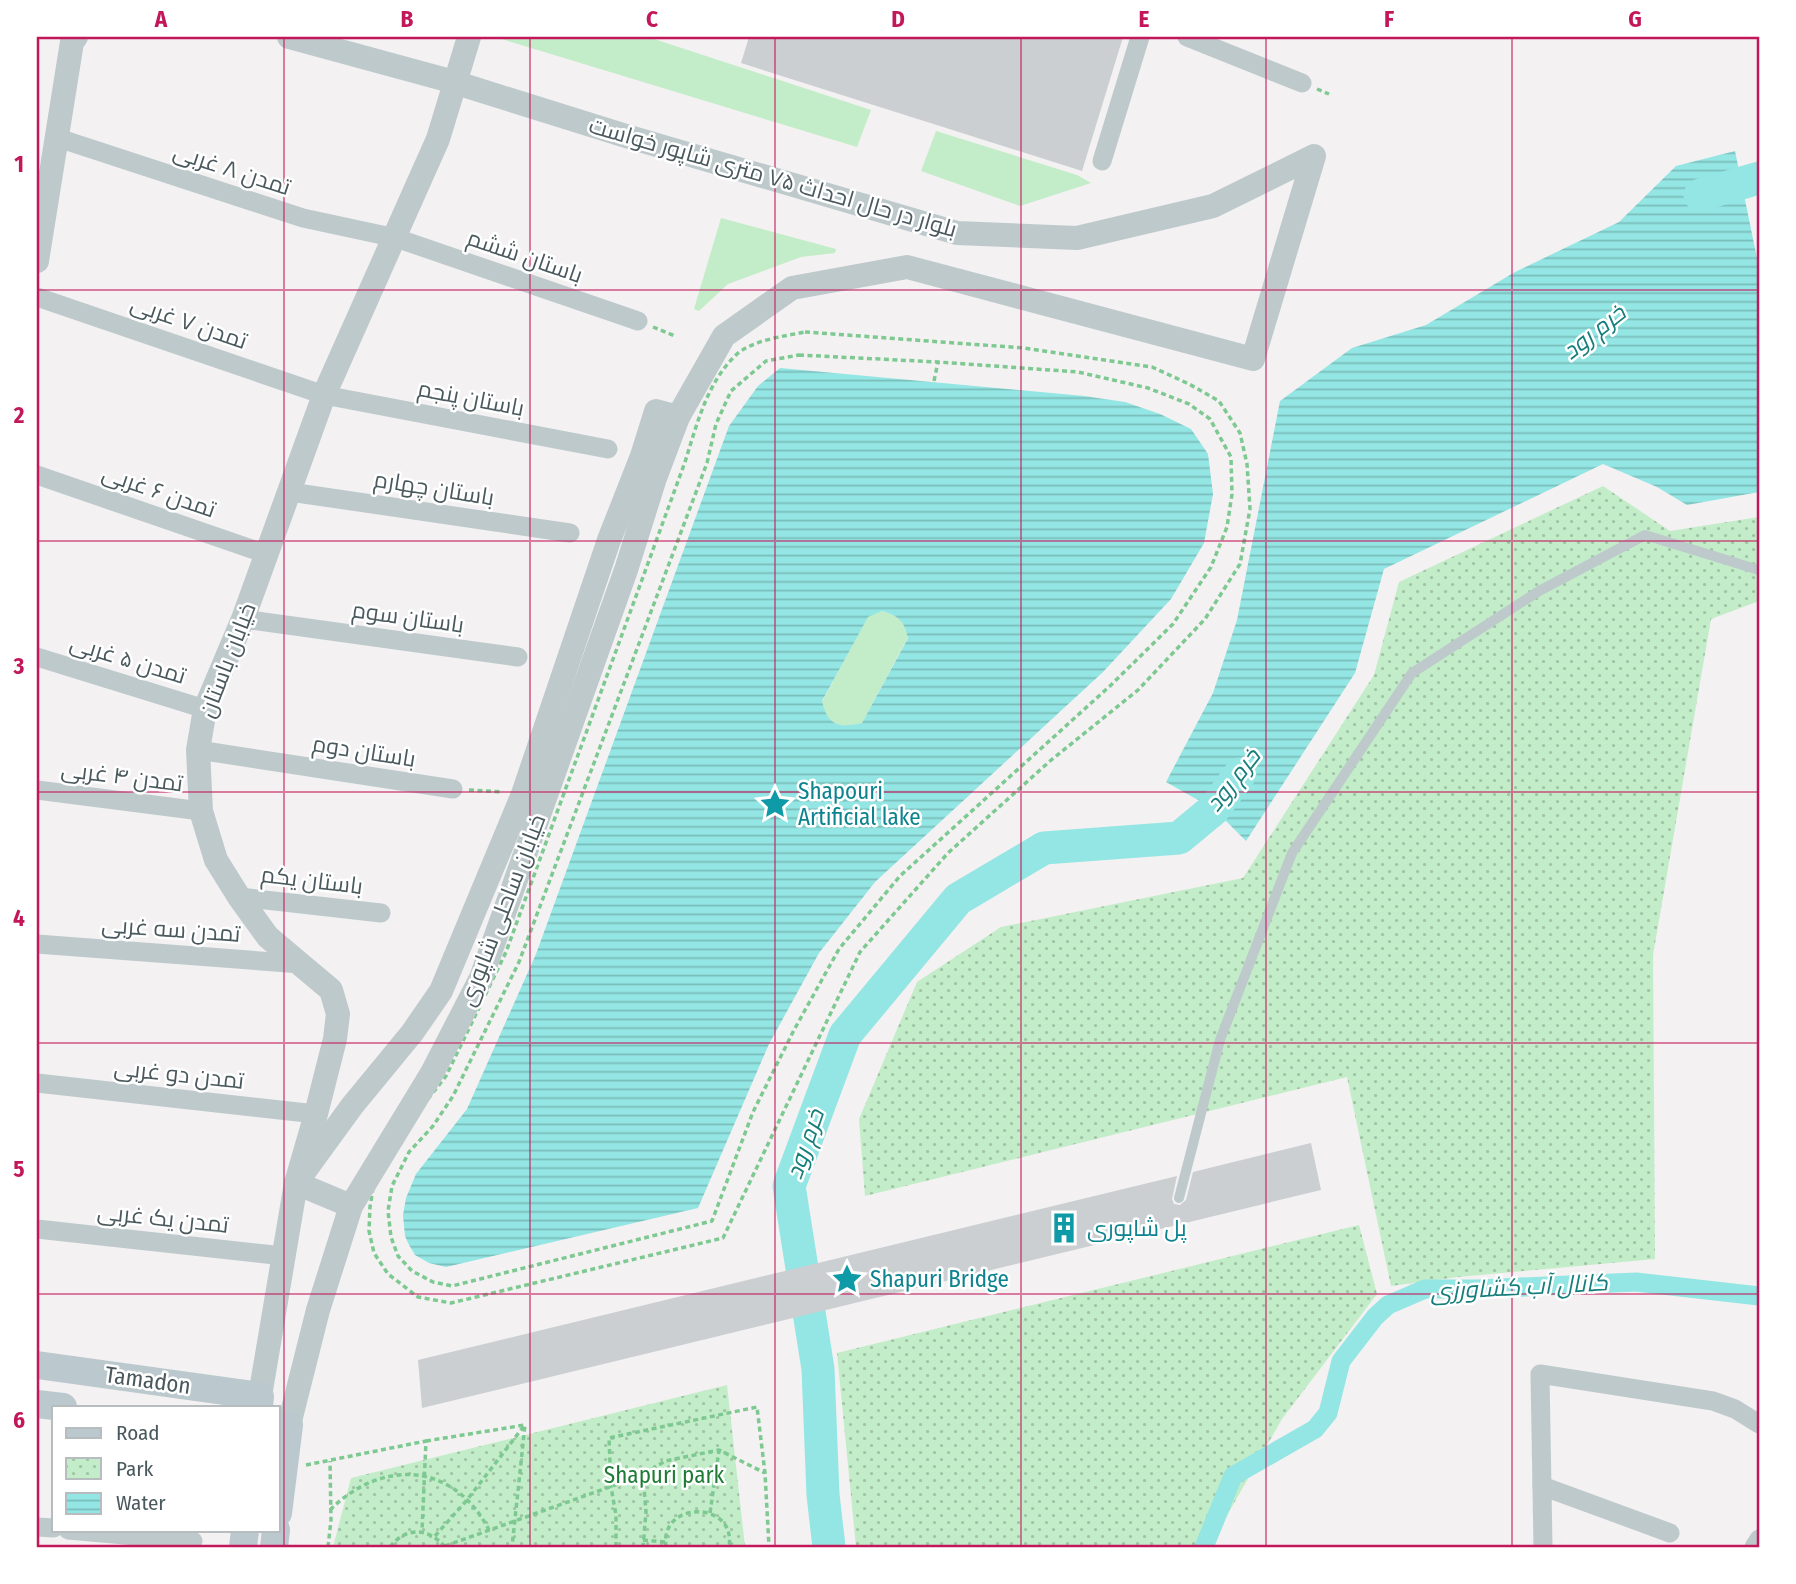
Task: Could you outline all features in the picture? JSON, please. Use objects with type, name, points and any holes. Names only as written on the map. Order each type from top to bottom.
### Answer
[{"type":"main road","name":"Tamadon","points":[[37,1365],[260,1401]]},
{"type":"main road","name":"خیابان ساحلی شاپوری","points":[[280,1498],[289,1425]]},
{"type":"street","name":"بلوار در حال احداث ۷۵ متری شاپور خواست","points":[[289,37],[456,82],[626,136],[957,233],[1077,238],[1213,206],[1314,156],[1253,359],[907,267],[792,288],[724,336],[667,414]]},
{"type":"street","points":[[1102,161],[1140,37]]},
{"type":"street","points":[[1187,37],[1302,83]]},
{"type":"street","name":"خیابان باستان","points":[[296,1183],[335,1039],[338,1014],[331,990],[268,937],[216,860],[201,811],[198,750],[205,709],[243,619],[324,394],[438,139],[469,38]]},
{"type":"street","points":[[37,261],[42,204],[74,39]]},
{"type":"street","name":"تمدن ۸ غربی","points":[[55,137],[303,218],[396,238]]},
{"type":"street","name":"باستان ششم","points":[[396,238],[638,321]]},
{"type":"street","name":"تمدن ۷ غربی","points":[[37,296],[324,394]]},
{"type":"street","name":"باستان پنجم","points":[[324,394],[608,449]]},
{"type":"street","name":"خیابان ساحلی شاپوری","points":[[289,1425],[318,1310],[351,1206],[432,1073],[481,978],[534,797],[667,414]]},
{"type":"street","name":"تمدن ۶ غربی","points":[[37,475],[266,554]]},
{"type":"street","name":"باستان چهارم","points":[[290,492],[570,533]]},
{"type":"street","name":"باستان سوم","points":[[243,619],[518,657]]},
{"type":"street","name":"تمدن ۵ غربی","points":[[37,657],[205,709]]},
{"type":"street","name":"باستان دوم","points":[[198,750],[453,789]]},
{"type":"street","name":"تمدن ۴ غربی","points":[[37,790],[201,811]]},
{"type":"street","name":"خیابان ساحلی شاپوری","points":[[260,1401],[296,1183],[352,1107],[412,1033],[440,991],[534,797]]},
{"type":"street","name":"باستان یکم","points":[[239,897],[381,913]]},
{"type":"street","name":"تمدن سه غربی","points":[[37,944],[301,964]]},
{"type":"street","name":"تمدن دو غربی","points":[[37,1083],[316,1114]]},
{"type":"street","points":[[296,1183],[351,1206]]},
{"type":"street","name":"تمدن یک غربی","points":[[37,1229],[284,1256]]},
{"type":"street","points":[[1543,1547],[1540,1374],[1713,1401],[1735,1409],[1759,1424]]},
{"type":"street","points":[[1542,1486],[1670,1534]]},
{"type":"street","points":[[91,1532],[193,1541]]},
{"type":"street","points":[[1754,1547],[1759,1539]]},
{"type":"lane","points":[[1179,1198],[1220,1040],[1292,853],[1412,673],[1539,591],[1645,536],[1759,570]]},
{"type":"path","points":[[805,332],[1024,348],[1152,368],[1219,401],[1240,433],[1247,464],[1250,509],[1240,564],[1205,620],[1138,690],[1050,761],[948,853],[860,952],[723,1238],[452,1303],[418,1297],[388,1274],[374,1253],[369,1231],[370,1207],[374,1182],[388,1150],[446,1076],[506,952],[685,462],[706,396],[738,353],[769,339],[805,332]]},
{"type":"path","points":[[799,355],[938,362],[1078,372],[1148,388],[1189,404],[1210,419],[1231,457],[1232,494],[1227,527],[1212,567],[1173,624],[1111,686],[900,876],[839,949],[753,1112],[712,1221],[452,1286],[433,1282],[412,1271],[398,1256],[391,1237],[388,1211],[392,1186],[409,1152],[433,1126],[453,1096],[519,962],[707,463],[716,424],[731,391],[766,361],[799,355]]},
{"type":"path","points":[[934,381],[938,362]]},
{"type":"path","points":[[453,789],[534,797]]},
{"type":"path","points":[[616,1547],[609,1438],[757,1407],[765,1473],[769,1547]]},
{"type":"path","points":[[284,1468],[525,1425]]},
{"type":"path","points":[[435,1536],[467,1500],[525,1425]]},
{"type":"path","points":[[512,1547],[525,1425]]},
{"type":"path","points":[[422,1531],[426,1441]]},
{"type":"path","points":[[710,1513],[719,1450]]},
{"type":"path","points":[[390,1547],[405,1533],[422,1531],[435,1536],[445,1547],[643,1475],[665,1461],[719,1450],[765,1473]]},
{"type":"path","points":[[328,1547],[330,1461]]},
{"type":"path","points":[[330,1510],[345,1495],[373,1480],[404,1474],[425,1477],[447,1485],[467,1500],[489,1530]]},
{"type":"path","points":[[643,1475],[646,1512],[643,1547]]},
{"type":"path","points":[[643,1540],[666,1544],[669,1527],[680,1516],[695,1511],[710,1513],[724,1523],[731,1539],[729,1547]]},
{"type":"green space","points":[[495,37],[648,37],[871,110],[857,147]]},
{"type":"green space","points":[[936,131],[1077,175],[1091,183],[1020,206],[921,171]]},
{"type":"green space","points":[[721,218],[836,249],[835,253],[801,257],[728,284],[699,311],[694,309]]},
{"type":"green space","points":[[1603,486],[1670,531],[1759,517],[1759,601],[1711,619],[1653,955],[1655,1259],[1458,1277],[1391,1286],[1347,1077],[865,1196],[859,1119],[917,982],[1001,927],[1243,878],[1374,675],[1399,582]]},
{"type":"green space","points":[[882,611],[900,620],[908,637],[862,723],[841,725],[831,721],[822,702],[868,616]]},
{"type":"green space","points":[[1359,1225],[1377,1294],[1282,1419],[1209,1547],[856,1547],[837,1353]]},
{"type":"green space","name":"Shapuri park","points":[[727,1385],[745,1547],[333,1547],[351,1478]]},
{"type":"water","points":[[1735,151],[1759,268],[1759,492],[1687,505],[1657,487],[1603,464],[1384,569],[1355,673],[1246,841],[1214,809],[1166,782],[1213,693],[1237,620],[1280,401],[1352,348],[1426,325],[1515,272],[1619,222],[1676,166]]},
{"type":"water","name":"Shapouri Artificial lake","points":[[780,368],[1084,396],[1125,402],[1160,414],[1191,429],[1208,454],[1213,494],[1204,543],[1171,599],[1103,672],[875,882],[819,953],[769,1044],[698,1208],[446,1267],[429,1263],[415,1255],[405,1236],[403,1215],[406,1198],[416,1174],[467,1109],[536,954],[729,426],[758,386]],"holes":[[[882,611],[902,623],[908,638],[862,723],[841,725],[831,720],[822,701],[868,617]]]},
{"type":"building","points":[[749,37],[1123,37],[1082,171],[741,63]]},
{"type":"building","points":[[1311,1143],[1321,1190],[422,1408],[418,1360],[1177,1176],[1172,1199],[1174,1204],[1180,1205],[1186,1200],[1193,1172]]},
{"type":"waterway","name":"خرم رود","points":[[1700,195],[1759,178]]},
{"type":"waterway","name":"خرم رود","points":[[829,1547],[823,1495],[818,1369],[789,1186],[845,1035],[958,899],[1044,848],[1179,838],[1214,809],[1240,774]]},
{"type":"waterway","name":"کانال آب کشاورزی","points":[[1204,1547],[1233,1476],[1315,1429],[1328,1413],[1341,1361],[1375,1317],[1388,1305],[1425,1289],[1636,1282],[1759,1296]]},
{"type":"place","name":"Shapouri Artificial lake","points":[[775,804]]},
{"type":"place","name":"پل شاپوری","points":[[1064,1228]]},
{"type":"place","name":"Shapuri Bridge","points":[[847,1279]]}]
